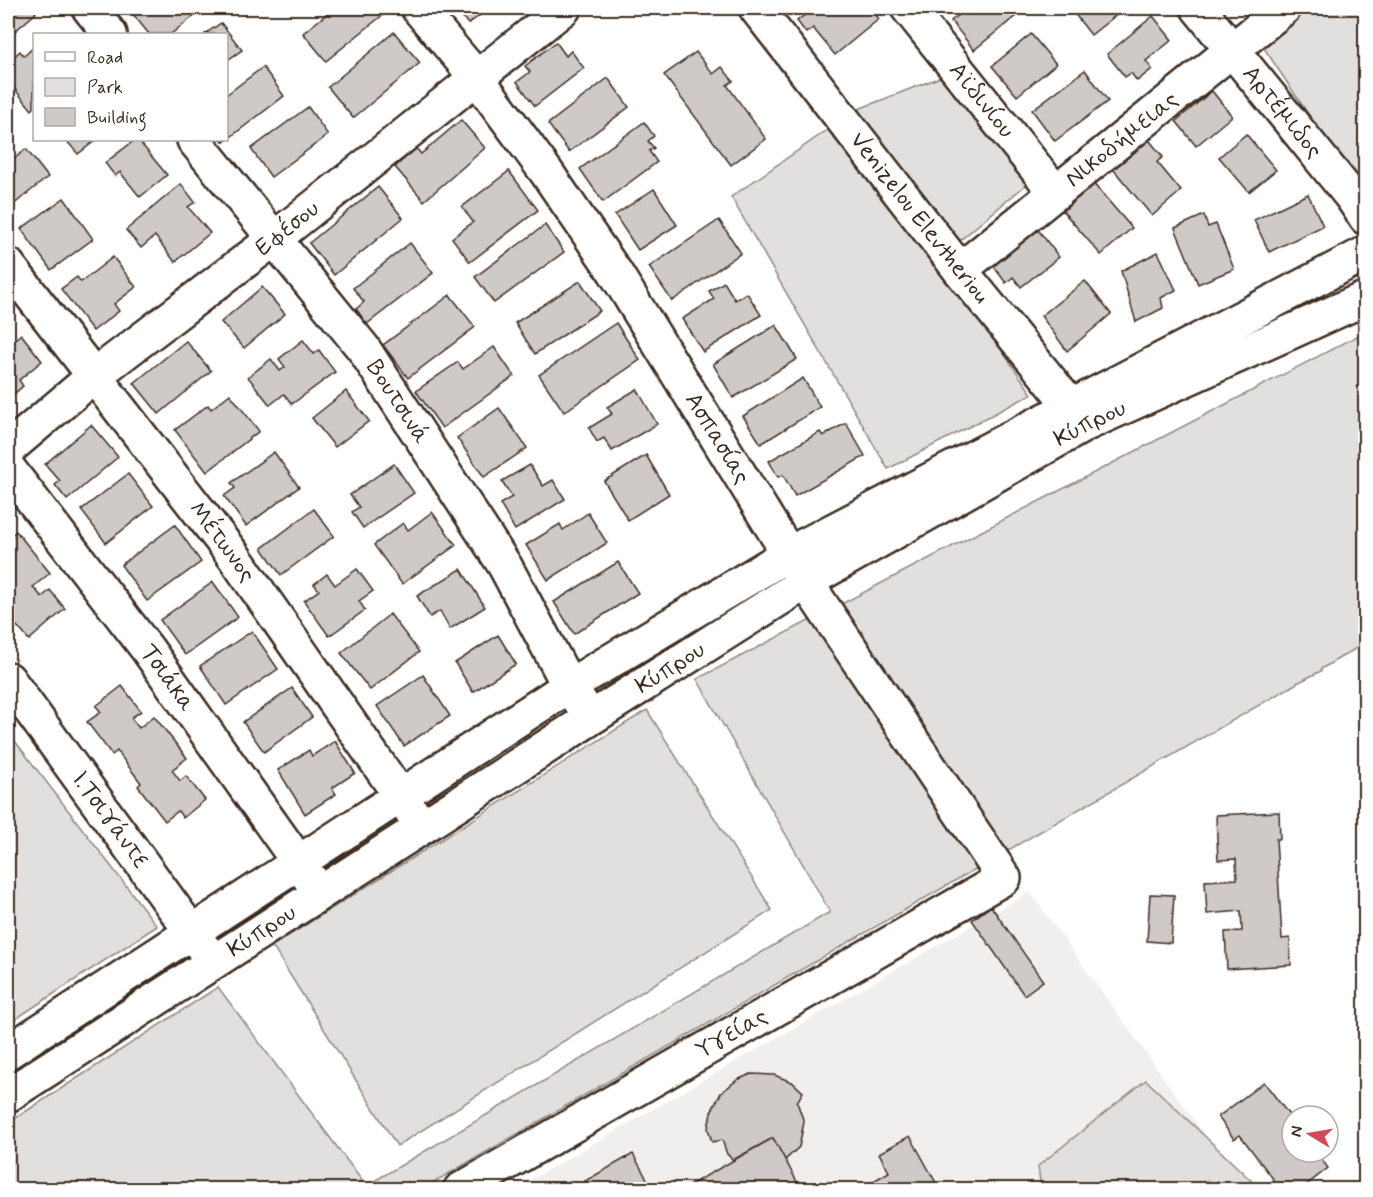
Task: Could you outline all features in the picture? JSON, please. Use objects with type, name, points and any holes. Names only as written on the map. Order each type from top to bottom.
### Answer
[{"type":"street","points":[[89,8],[109,33]]},
{"type":"street","name":"Ασπασίας","points":[[418,8],[477,78],[547,173],[615,272],[806,582],[1004,878]]},
{"type":"street","name":"Εφέσου","points":[[8,449],[94,376],[274,239],[564,8]]},
{"type":"street","name":"Venizelou Elevtheriou","points":[[756,8],[960,270],[1078,415]]},
{"type":"street","name":"Αϊδινίου","points":[[908,8],[1056,193]]},
{"type":"street","name":"Αρτέμιδος","points":[[1198,8],[1351,196],[1365,218]]},
{"type":"street","name":"Νικοδήμειας","points":[[960,270],[1284,8]]},
{"type":"street","name":"Βουτσινά","points":[[195,141],[363,348],[505,566],[569,686],[591,718]]},
{"type":"street","name":"Κύπρου","points":[[8,1095],[591,718],[806,582],[1078,415],[1365,254]]},
{"type":"street","name":"Μέτωνος","points":[[8,266],[233,555],[422,828]]},
{"type":"street","name":"Κύπρου","points":[[8,1052],[569,686],[790,553],[1078,415],[1365,298]]},
{"type":"street","name":"Τσιάκα","points":[[8,468],[148,650],[319,893]]},
{"type":"street","name":"Ι.Τσιγάντε","points":[[8,679],[192,931],[212,962]]},
{"type":"street","name":"Υγείας","points":[[459,1190],[1004,878]]},
{"type":"shaded area","points":[[1030,892],[1244,1189],[513,1190]]},
{"type":"green space","points":[[1303,8],[1365,8],[1365,199],[1264,48]]},
{"type":"green space","points":[[951,73],[1034,178],[938,259],[1032,394],[888,469],[731,197],[856,110]]},
{"type":"green space","points":[[1365,332],[1365,643],[1321,671],[422,1189],[8,1190],[8,1123],[218,987],[366,1186],[830,912],[697,679]]},
{"type":"green space","points":[[647,710],[772,910],[397,1146],[272,946]]},
{"type":"green space","points":[[8,732],[157,926],[8,1024]]},
{"type":"green space","points":[[1146,1080],[1260,1189],[1041,1189],[1038,1166]]},
{"type":"building","points":[[8,8],[32,8],[36,13],[8,37]]},
{"type":"building","points":[[139,8],[194,8],[190,10],[194,16],[172,33],[148,33],[132,13]]},
{"type":"building","points":[[334,8],[379,8],[384,14],[326,61],[303,33]]},
{"type":"building","points":[[455,8],[490,8],[468,24]]},
{"type":"building","points":[[814,8],[870,8],[879,19],[835,55],[813,28],[806,33],[797,21]]},
{"type":"building","points":[[968,8],[1026,8],[974,50],[951,21]]},
{"type":"building","points":[[1070,8],[1125,8],[1091,35]]},
{"type":"building","points":[[1153,16],[1172,40],[1146,61],[1152,69],[1137,81],[1131,73],[1125,77],[1107,54]]},
{"type":"building","points":[[221,23],[242,50],[228,60],[228,33],[206,33]]},
{"type":"building","points":[[394,32],[420,63],[353,118],[328,87]]},
{"type":"building","points":[[1031,34],[1056,64],[1017,96],[992,66]]},
{"type":"building","points":[[556,42],[566,56],[571,51],[584,68],[535,106],[517,82],[530,72],[525,66]]},
{"type":"building","points":[[33,48],[32,110],[8,81],[8,62],[20,51],[24,56]]},
{"type":"building","points":[[696,52],[713,74],[722,67],[733,81],[727,85],[766,139],[731,165],[664,75]]},
{"type":"building","points":[[263,67],[284,96],[228,139],[228,93]]},
{"type":"building","points":[[1085,70],[1108,101],[1055,141],[1032,110]]},
{"type":"building","points":[[608,78],[629,107],[569,152],[548,124]]},
{"type":"building","points":[[1212,91],[1232,116],[1196,146],[1176,121]]},
{"type":"building","points":[[308,107],[328,135],[271,177],[251,149]]},
{"type":"building","points":[[461,120],[485,148],[424,201],[395,167],[416,148],[421,154]]},
{"type":"building","points":[[644,122],[654,136],[648,141],[654,148],[649,151],[657,162],[603,202],[580,169]]},
{"type":"building","points":[[1246,134],[1276,170],[1249,192],[1219,157]]},
{"type":"building","points":[[1145,135],[1163,157],[1157,162],[1181,191],[1152,216],[1109,164]]},
{"type":"building","points":[[67,141],[95,141],[78,154]]},
{"type":"building","points":[[134,141],[139,141],[167,175],[140,197],[120,172],[115,176],[105,163]]},
{"type":"building","points":[[26,149],[48,177],[8,209],[8,164]]},
{"type":"building","points":[[509,171],[538,210],[470,262],[452,238],[473,222],[462,207]]},
{"type":"building","points":[[1092,182],[1132,228],[1101,255],[1061,209]]},
{"type":"building","points":[[181,184],[195,202],[188,207],[210,233],[175,262],[155,236],[141,248],[126,230]]},
{"type":"building","points":[[378,187],[403,218],[334,275],[309,243]]},
{"type":"building","points":[[654,189],[677,225],[638,250],[615,215]]},
{"type":"building","points":[[1308,194],[1323,226],[1269,252],[1254,220]]},
{"type":"building","points":[[64,198],[93,239],[51,270],[21,229]]},
{"type":"building","points":[[1204,215],[1208,227],[1216,224],[1234,269],[1198,284],[1175,228]]},
{"type":"building","points":[[719,220],[741,253],[672,301],[649,267]]},
{"type":"building","points":[[1033,223],[1059,257],[1021,287],[1013,277],[1006,283],[988,259]]},
{"type":"building","points":[[545,225],[564,252],[494,303],[475,277]]},
{"type":"building","points":[[410,243],[433,273],[367,324],[356,309],[364,302],[353,288]]},
{"type":"building","points":[[1158,252],[1176,290],[1161,298],[1163,308],[1136,322],[1121,271]]},
{"type":"building","points":[[113,257],[136,287],[114,304],[119,311],[93,331],[61,289],[77,277],[81,282]]},
{"type":"building","points":[[580,281],[600,311],[535,354],[515,323]]},
{"type":"building","points":[[1085,281],[1111,314],[1067,351],[1041,316]]},
{"type":"building","points":[[724,282],[735,300],[747,293],[761,315],[703,352],[682,319],[714,299],[709,291]]},
{"type":"building","points":[[262,287],[285,314],[244,348],[221,322]]},
{"type":"building","points":[[450,295],[475,327],[408,378],[383,345]]},
{"type":"building","points":[[616,323],[640,360],[564,412],[539,375]]},
{"type":"building","points":[[776,325],[797,359],[733,398],[713,364]]},
{"type":"building","points":[[21,334],[42,361],[19,380],[23,386],[8,399],[8,345]]},
{"type":"building","points":[[303,340],[314,354],[319,350],[335,372],[292,404],[284,394],[270,405],[248,377],[271,359],[280,371],[285,367],[279,359]]},
{"type":"building","points":[[186,341],[211,371],[159,414],[134,383]]},
{"type":"building","points":[[494,347],[514,376],[442,428],[416,391],[458,362],[463,369]]},
{"type":"building","points":[[803,378],[820,407],[761,444],[743,416]]},
{"type":"building","points":[[637,389],[657,424],[612,451],[604,438],[597,442],[589,428],[612,414],[607,407]]},
{"type":"building","points":[[346,391],[369,421],[335,447],[312,418]]},
{"type":"building","points":[[230,394],[259,431],[207,472],[175,430],[208,405],[211,409]]},
{"type":"building","points":[[499,408],[527,448],[484,477],[457,438]]},
{"type":"building","points":[[846,423],[865,456],[795,496],[783,475],[778,477],[769,461],[820,432],[823,436]]},
{"type":"building","points":[[91,425],[118,457],[67,500],[55,485],[60,481],[45,464]]},
{"type":"building","points":[[274,452],[299,487],[246,526],[224,496],[235,488],[231,483]]},
{"type":"building","points":[[646,455],[669,494],[628,520],[604,481]]},
{"type":"building","points":[[394,464],[414,493],[363,528],[352,512],[359,507],[350,495]]},
{"type":"building","points":[[530,465],[543,486],[553,480],[565,499],[515,530],[500,504],[512,497],[502,481]]},
{"type":"building","points":[[128,474],[153,506],[106,543],[81,510]]},
{"type":"building","points":[[314,509],[334,536],[281,575],[262,548]]},
{"type":"building","points":[[432,512],[456,545],[402,584],[374,545],[403,523],[408,530]]},
{"type":"building","points":[[588,513],[607,543],[548,580],[526,545],[560,524],[563,530]]},
{"type":"building","points":[[175,525],[201,562],[147,601],[121,565]]},
{"type":"building","points":[[16,531],[50,573],[33,587],[42,597],[50,590],[65,609],[29,640],[17,626],[12,630],[8,624],[8,538]]},
{"type":"building","points":[[618,562],[638,593],[574,634],[554,602]]},
{"type":"building","points":[[357,569],[373,591],[359,601],[365,610],[329,636],[304,601],[319,590],[314,584],[327,574],[335,585]]},
{"type":"building","points":[[461,569],[485,607],[450,629],[440,611],[430,617],[417,596]]},
{"type":"building","points":[[213,582],[238,617],[185,655],[160,620]]},
{"type":"building","points":[[390,614],[419,652],[370,690],[341,653]]},
{"type":"building","points":[[252,631],[278,669],[226,705],[200,666]]},
{"type":"building","points":[[498,635],[516,664],[473,692],[455,663]]},
{"type":"building","points":[[423,675],[450,716],[404,746],[377,706]]},
{"type":"building","points":[[122,686],[141,711],[131,718],[139,728],[154,716],[187,758],[172,770],[180,781],[186,776],[205,800],[183,818],[178,811],[165,821],[138,786],[141,783],[117,751],[112,755],[87,722],[101,712],[96,706]]},
{"type":"building","points":[[292,688],[312,717],[264,752],[243,722]]},
{"type":"building","points":[[335,741],[355,773],[332,788],[336,794],[305,814],[278,770],[309,750],[312,756]]},
{"type":"building","points":[[1279,812],[1280,839],[1276,839],[1282,939],[1290,938],[1291,965],[1227,969],[1225,932],[1242,931],[1241,911],[1207,914],[1205,881],[1237,879],[1236,859],[1218,860],[1216,815]]},
{"type":"building","points":[[1150,894],[1174,895],[1171,943],[1147,941]]},
{"type":"building","points":[[991,906],[1043,981],[1024,995],[972,920]]},
{"type":"building","points":[[751,1074],[774,1075],[792,1082],[803,1092],[797,1102],[804,1122],[799,1147],[785,1160],[773,1138],[733,1160],[727,1154],[722,1140],[712,1142],[708,1129],[711,1112],[721,1093],[737,1080]]},
{"type":"building","points":[[1264,1082],[1281,1104],[1280,1164],[1325,1164],[1328,1168],[1300,1190],[1272,1190],[1268,1184],[1274,1180],[1240,1135],[1234,1139],[1218,1117]]},
{"type":"building","points":[[910,1136],[940,1190],[858,1190],[889,1172],[879,1153]]},
{"type":"building","points":[[773,1138],[800,1187],[796,1190],[681,1190]]},
{"type":"building","points":[[633,1154],[653,1190],[590,1190],[585,1181]]}]
